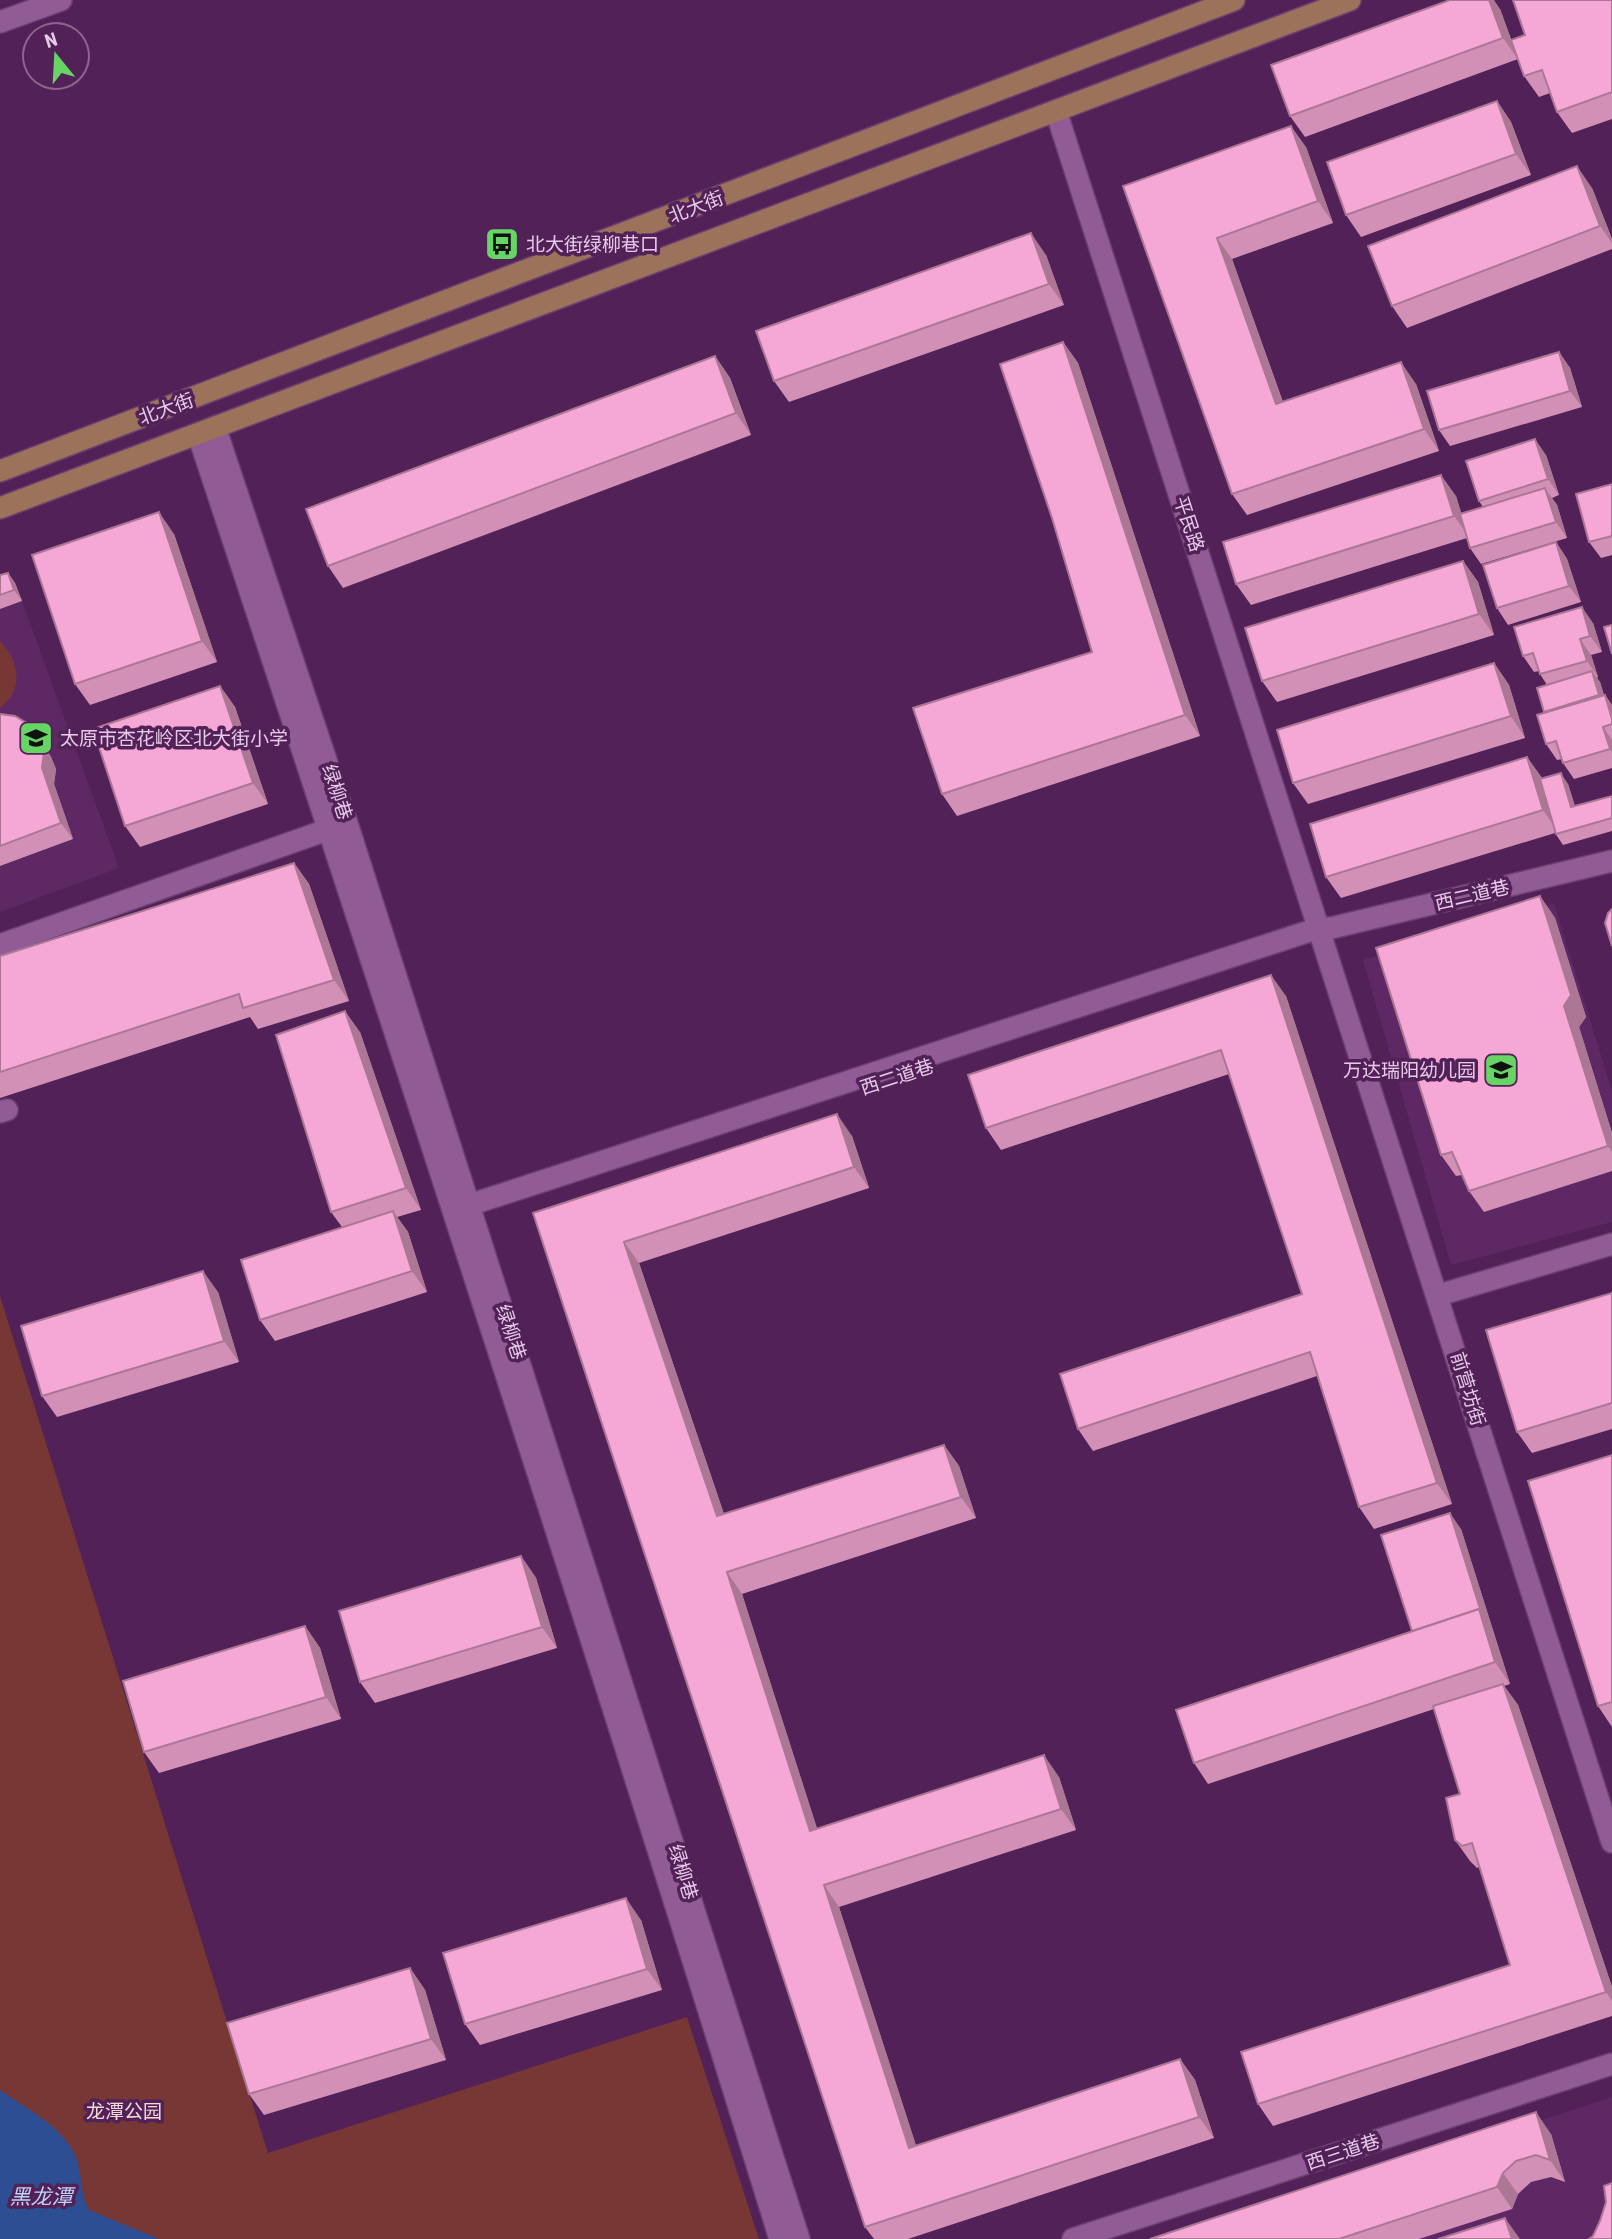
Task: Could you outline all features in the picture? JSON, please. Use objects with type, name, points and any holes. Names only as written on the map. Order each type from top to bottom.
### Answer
[{"type":"main road","name":"北大街","points":[[0,471],[1234,0]]},
{"type":"main road","points":[[0,508],[1350,0]]},
{"type":"street","points":[[0,22],[61,0]]},
{"type":"street","name":"平民路","points":[[1062,109],[1324,931]]},
{"type":"street","name":"绿柳巷","points":[[206,431],[338,826],[799,2239]]},
{"type":"street","points":[[0,945],[338,826]]},
{"type":"street","name":"西二道巷","points":[[464,1211],[887,1081],[1324,931],[1612,861]]},
{"type":"street","name":"前营坊街","points":[[1324,931],[1607,1794],[1612,1842]]},
{"type":"street","name":"绿柳巷","points":[[464,1211],[780,2239]]},
{"type":"street","points":[[1443,1294],[1612,1244]]},
{"type":"street","name":"西三道巷","points":[[1073,2239],[1612,2064]]},
{"type":"street","name":"西三道巷","points":[[1110,2239],[1612,2077]]},
{"type":"shaded area","name":"太原市杏花岭区北大街小学","points":[[22,601],[119,868],[0,912],[0,609]]},
{"type":"shaded area","name":"万达瑞阳幼儿园","points":[[1554,903],[1612,1091],[1612,1222],[1451,1265],[1363,960]]},
{"type":"shaded area","points":[[1612,2097],[1612,2239],[1176,2239]]},
{"type":"green space","points":[[0,641],[12,658],[16,684],[8,701],[0,708]]},
{"type":"green space","name":"龙潭公园","points":[[0,1296],[268,2153],[687,2017],[759,2239],[0,2239]]},
{"type":"water","name":"黑龙潭","points":[[0,2090],[40,2117],[67,2141],[76,2158],[89,2210],[159,2239],[0,2239]]},
{"type":"building","points":[[1450,0],[1489,0],[1503,38],[1290,116],[1271,65]]},
{"type":"building","points":[[1513,0],[1612,0],[1612,92],[1557,112],[1542,70],[1524,76],[1511,40],[1525,35]]},
{"type":"building","points":[[1497,101],[1516,154],[1346,215],[1327,162]]},
{"type":"building","points":[[1291,126],[1318,201],[1217,238],[1276,404],[1401,362],[1424,429],[1232,494],[1123,186]]},
{"type":"building","points":[[1577,166],[1600,226],[1392,306],[1368,246]]},
{"type":"building","points":[[1031,233],[1049,284],[774,381],[756,331]]},
{"type":"building","points":[[1063,342],[1185,715],[942,794],[913,708],[1092,652],[1052,518],[1000,364]]},
{"type":"building","points":[[1559,352],[1570,391],[1439,430],[1427,391]]},
{"type":"building","points":[[715,356],[736,413],[328,566],[306,509]]},
{"type":"building","points":[[1535,439],[1548,479],[1479,501],[1466,461]]},
{"type":"building","points":[[1441,475],[1454,516],[1236,584],[1223,542]]},
{"type":"building","points":[[1612,484],[1612,536],[1589,542],[1576,494]]},
{"type":"building","points":[[1545,488],[1556,522],[1470,548],[1460,514]]},
{"type":"building","points":[[159,512],[202,641],[75,684],[32,555]]},
{"type":"building","points":[[1556,542],[1569,586],[1497,608],[1483,565]]},
{"type":"building","points":[[1463,561],[1479,614],[1262,681],[1245,628]]},
{"type":"building","points":[[8,573],[14,590],[0,595],[0,575]]},
{"type":"building","points":[[1582,607],[1590,636],[1580,639],[1587,661],[1540,674],[1533,653],[1523,656],[1514,627]]},
{"type":"building","points":[[1612,625],[1612,654],[1604,627]]},
{"type":"building","points":[[1494,663],[1511,716],[1293,783],[1277,730]]},
{"type":"building","points":[[1592,671],[1599,695],[1544,712],[1537,688]]},
{"type":"building","points":[[220,686],[253,783],[125,826],[93,729]]},
{"type":"building","points":[[1605,695],[1612,724],[1603,727],[1610,749],[1563,763],[1556,741],[1546,744],[1537,715]]},
{"type":"building","points":[[0,714],[15,716],[30,725],[39,740],[44,753],[42,768],[61,823],[0,846]]},
{"type":"building","points":[[1527,757],[1543,810],[1326,877],[1310,824]]},
{"type":"building","points":[[1561,773],[1571,807],[1612,796],[1612,818],[1556,834],[1540,779]]},
{"type":"building","points":[[294,863],[334,980],[243,1008],[239,994],[0,1072],[0,956]]},
{"type":"building","name":"万达瑞阳幼儿园","points":[[1540,896],[1571,995],[1564,1006],[1608,1146],[1469,1191],[1452,1152],[1441,1155],[1376,948]]},
{"type":"building","points":[[1612,909],[1612,946],[1605,923]]},
{"type":"building","points":[[1271,975],[1437,1483],[1359,1507],[1310,1352],[1078,1429],[1060,1374],[1302,1294],[1221,1050],[986,1128],[968,1075]]},
{"type":"building","points":[[345,1011],[406,1188],[331,1212],[276,1035]]},
{"type":"building","points":[[837,1114],[854,1167],[624,1242],[717,1516],[944,1445],[961,1497],[727,1572],[810,1831],[1044,1755],[1061,1809],[824,1885],[909,2148],[1180,2059],[1199,2117],[865,2227],[533,1213]]},
{"type":"building","points":[[393,1211],[412,1271],[260,1320],[241,1260]]},
{"type":"building","points":[[203,1271],[224,1341],[42,1396],[21,1326]]},
{"type":"building","points":[[1612,1293],[1612,1403],[1517,1432],[1486,1330]]},
{"type":"building","points":[[1612,1455],[1612,1702],[1598,1706],[1528,1481]]},
{"type":"building","points":[[1450,1513],[1482,1615],[1479,1609],[1412,1631],[1381,1535]]},
{"type":"building","points":[[521,1556],[542,1627],[360,1682],[339,1611]]},
{"type":"building","points":[[1479,1609],[1495,1662],[1194,1763],[1176,1710]]},
{"type":"building","points":[[305,1626],[326,1697],[144,1752],[123,1681]]},
{"type":"building","points":[[1503,1684],[1606,1992],[1258,2104],[1241,2052],[1510,1965],[1472,1843],[1462,1846],[1455,1840],[1446,1798],[1460,1794],[1433,1706]]},
{"type":"building","points":[[626,1898],[647,1969],[465,2024],[443,1953]]},
{"type":"building","points":[[410,1968],[431,2039],[249,2094],[227,2023]]},
{"type":"building","points":[[1536,2112],[1550,2160],[1536,2155],[1516,2161],[1503,2173],[1497,2187],[1339,2239],[1150,2239]]},
{"type":"building","points":[[1612,2183],[1612,2239],[1589,2239],[1600,2221],[1606,2202],[1604,2186]]},
{"type":"building","points":[[1505,2218],[1512,2239],[1438,2239]]},
{"type":"place","name":"北大街绿柳巷口","points":[[502,244]]},
{"type":"place","name":"太原市杏花岭区北大街小学","points":[[36,738]]},
{"type":"place","name":"万达瑞阳幼儿园","points":[[1501,1070]]}]
